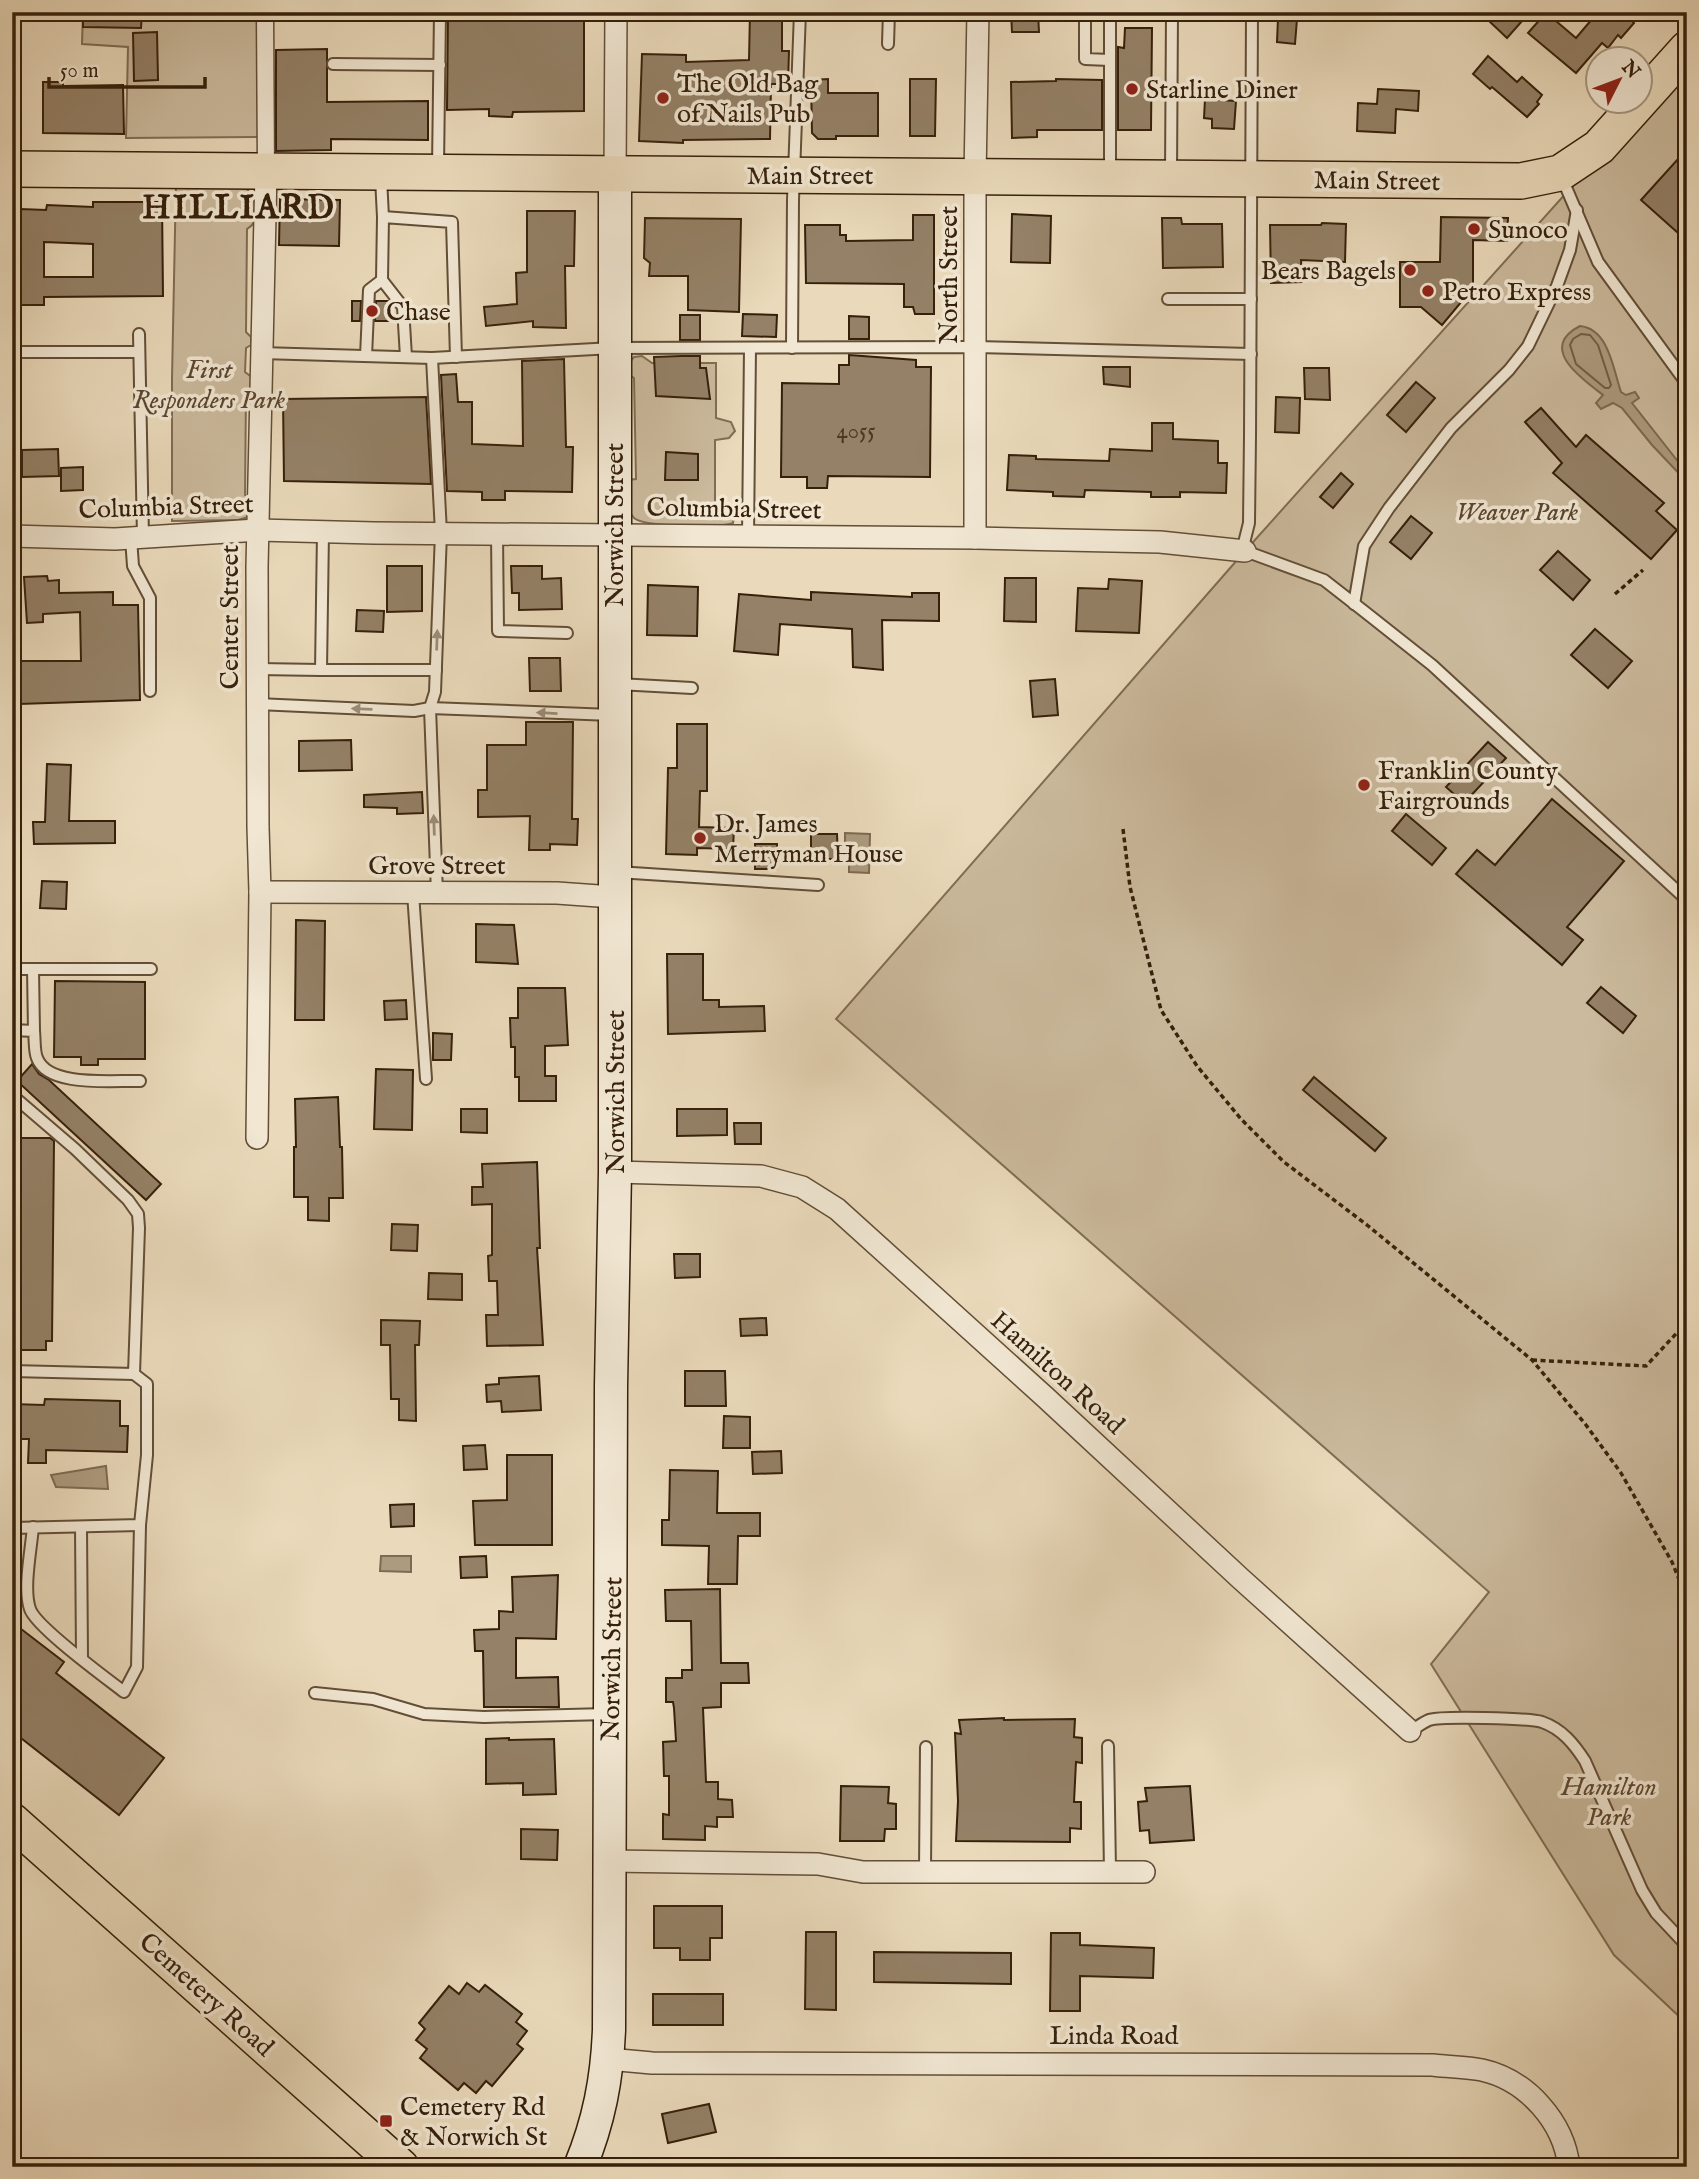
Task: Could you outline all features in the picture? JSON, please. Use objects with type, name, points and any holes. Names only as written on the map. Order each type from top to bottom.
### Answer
[{"type":"main road","name":"Main Street","points":[[12,170],[1521,181],[1560,173],[1599,147],[1687,49]]},
{"type":"main road","name":"Norwich Street","points":[[580,2167],[599,2115],[608,2059],[615,1172],[615,174]]},
{"type":"main road","name":"Cemetery Road","points":[[12,1821],[401,2167]]},
{"type":"street","name":"Center Street","points":[[257,1138],[260,892],[258,530],[266,172],[265,12]]},
{"type":"street","name":"Norwich Street","points":[[615,174],[616,12]]},
{"type":"street","name":"North Street","points":[[975,538],[978,12]]},
{"type":"street","name":"Columbia Street","points":[[12,536],[137,538],[258,530],[975,538],[1160,542],[1243,551]]},
{"type":"street","name":"Grove Street","points":[[260,892],[557,893],[614,884]]},
{"type":"street","name":"Hamilton Road","points":[[615,1172],[761,1176],[802,1187],[837,1209],[1410,1731]]},
{"type":"street","points":[[610,1861],[818,1864],[863,1871],[1144,1872]]},
{"type":"street","name":"Linda Road","points":[[608,2059],[652,2063],[1433,2065],[1483,2070],[1520,2088],[1543,2108],[1560,2134],[1569,2167]]},
{"type":"lane","points":[[438,173],[440,12]]},
{"type":"lane","points":[[792,348],[794,175],[800,12]]},
{"type":"lane","points":[[888,44],[889,12]]},
{"type":"lane","points":[[1085,12],[1085,59],[1110,60]]},
{"type":"lane","points":[[1110,12],[1110,177]]},
{"type":"lane","points":[[1171,177],[1172,12]]},
{"type":"lane","points":[[1252,12],[1249,523],[1243,551],[1324,580],[1432,665],[1687,900]]},
{"type":"lane","points":[[333,64],[440,65]]},
{"type":"lane","points":[[381,173],[382,280],[403,307],[406,357]]},
{"type":"lane","points":[[1560,173],[1598,262],[1687,384]]},
{"type":"lane","points":[[1354,604],[1364,546],[1389,508],[1451,428],[1509,370],[1528,346],[1557,286],[1570,250],[1577,210]]},
{"type":"lane","points":[[383,217],[453,222],[456,357]]},
{"type":"lane","points":[[366,356],[369,290],[382,280]]},
{"type":"lane","points":[[1168,299],[1251,299]]},
{"type":"lane","points":[[139,334],[137,538],[133,566],[150,598],[150,691]]},
{"type":"lane","points":[[261,353],[432,358],[613,348],[976,347],[1251,354]]},
{"type":"lane","points":[[748,537],[750,348]]},
{"type":"lane","points":[[12,352],[139,352]]},
{"type":"lane","points":[[432,358],[441,533],[435,692],[430,708],[437,893]]},
{"type":"lane","points":[[321,670],[323,532]]},
{"type":"lane","points":[[497,534],[498,631],[567,633]]},
{"type":"lane","points":[[258,669],[436,670]]},
{"type":"lane","points":[[615,684],[692,688]]},
{"type":"lane","points":[[257,704],[615,716]]},
{"type":"lane","points":[[614,884],[818,885]]},
{"type":"lane","points":[[413,893],[426,1079]]},
{"type":"lane","points":[[12,969],[151,968]]},
{"type":"lane","points":[[33,969],[37,1059],[65,1080],[140,1081]]},
{"type":"lane","points":[[12,1030],[34,1031]]},
{"type":"lane","points":[[12,1095],[75,1149],[128,1200],[138,1214],[134,1374]]},
{"type":"lane","points":[[12,1371],[134,1374],[147,1384],[147,1455],[140,1525],[137,1667],[124,1692],[46,1628],[30,1611],[28,1589],[33,1527]]},
{"type":"lane","points":[[12,1528],[140,1525]]},
{"type":"lane","points":[[81,1527],[82,1658]]},
{"type":"lane","points":[[315,1693],[373,1699],[424,1714],[484,1717],[610,1714]]},
{"type":"lane","points":[[1410,1731],[1430,1720],[1526,1718],[1559,1731],[1573,1743],[1585,1761],[1642,1890],[1656,1913],[1687,1946]]},
{"type":"lane","points":[[1108,1746],[1110,1871]]},
{"type":"lane","points":[[925,1871],[926,1747]]},
{"type":"path","points":[[1615,594],[1643,570]]},
{"type":"path","points":[[1123,829],[1130,887],[1161,1010],[1197,1066],[1241,1119],[1284,1162],[1367,1225],[1532,1360],[1586,1425],[1621,1473],[1672,1562],[1687,1599]]},
{"type":"path","points":[[1532,1360],[1646,1366],[1687,1322]]},
{"type":"green space","points":[[83,12],[265,12],[267,137],[126,138],[128,47],[82,44]]},
{"type":"green space","name":"Franklin County Fairgrounds","points":[[1687,49],[1687,2024],[1614,1955],[1431,1664],[1489,1592],[836,1019],[1245,551],[1568,191],[1599,147],[1627,116],[1654,116],[1654,86]]},
{"type":"green space","name":"First Responders Park","points":[[176,182],[242,185],[251,194],[256,207],[255,219],[247,229],[246,332],[251,337],[251,345],[246,348],[245,372],[253,378],[253,385],[246,392],[245,495],[249,498],[248,517],[238,520],[172,521]]},
{"type":"green space","points":[[642,356],[652,363],[716,363],[716,418],[731,422],[735,431],[729,438],[715,440],[715,504],[736,505],[733,523],[713,526],[666,525],[641,521],[631,514],[627,500],[628,480],[636,479],[634,378],[627,366],[634,357]]},
{"type":"water","points":[[1580,326],[1598,334],[1604,342],[1621,392],[1626,395],[1635,392],[1639,398],[1632,403],[1687,473],[1687,482],[1622,408],[1613,403],[1601,409],[1596,403],[1603,395],[1584,381],[1568,363],[1562,344],[1568,335]]},
{"type":"water","points":[[845,833],[870,834],[869,873],[849,872],[849,843],[845,842]]},
{"type":"water","points":[[106,1466],[108,1489],[56,1487],[51,1475]]},
{"type":"water","points":[[381,1556],[411,1556],[411,1572],[380,1571]]},
{"type":"building","points":[[83,12],[142,12],[141,28],[83,27]]},
{"type":"building","points":[[448,12],[584,12],[584,111],[513,112],[512,117],[489,116],[489,109],[447,110]]},
{"type":"building","points":[[750,12],[782,12],[782,51],[789,51],[788,84],[771,84],[770,139],[683,140],[683,143],[639,141],[642,54],[686,55],[686,62],[749,60]]},
{"type":"building","points":[[1011,12],[1038,12],[1039,32],[1012,32]]},
{"type":"building","points":[[1497,12],[1511,12],[1522,21],[1507,38],[1489,21]]},
{"type":"building","points":[[1598,12],[1637,12],[1631,20],[1634,23],[1621,38],[1618,35],[1610,46],[1602,43],[1599,46],[1584,46],[1584,64],[1576,73],[1528,33],[1543,16],[1546,18],[1549,15],[1576,38]]},
{"type":"building","points":[[1278,18],[1297,19],[1295,44],[1277,42]]},
{"type":"building","name":"Starline Diner","points":[[1125,28],[1152,28],[1151,130],[1118,130],[1118,47],[1124,48]]},
{"type":"building","points":[[157,32],[158,80],[134,81],[133,33]]},
{"type":"building","points":[[327,49],[327,102],[428,101],[428,140],[331,139],[331,150],[276,151],[276,50]]},
{"type":"building","points":[[1488,56],[1517,82],[1522,77],[1542,95],[1537,102],[1539,104],[1527,117],[1473,74]]},
{"type":"building","points":[[828,79],[828,93],[878,93],[878,136],[818,139],[812,133],[811,80]]},
{"type":"building","points":[[910,79],[936,79],[935,136],[910,136]]},
{"type":"building","points":[[1102,80],[1102,130],[1037,130],[1037,137],[1012,138],[1011,82]]},
{"type":"building","points":[[43,82],[63,82],[63,86],[123,85],[124,134],[43,133]]},
{"type":"building","points":[[1378,89],[1419,91],[1418,111],[1396,109],[1395,133],[1357,131],[1358,103],[1377,104]]},
{"type":"building","points":[[1205,99],[1236,101],[1234,129],[1212,128],[1212,119],[1204,118]]},
{"type":"building","points":[[1687,149],[1687,241],[1641,200]]},
{"type":"building","points":[[280,199],[340,200],[339,246],[279,245]]},
{"type":"building","points":[[93,202],[162,202],[163,296],[44,297],[44,305],[20,305],[21,209],[46,210],[47,205],[93,207]],"holes":[[[44,242],[93,244],[93,277],[44,277]]]},
{"type":"building","points":[[527,211],[575,211],[574,266],[565,266],[566,328],[533,327],[533,321],[486,326],[484,307],[517,304],[516,273],[527,272]]},
{"type":"building","points":[[1012,214],[1051,216],[1050,263],[1011,262]]},
{"type":"building","points":[[913,215],[934,215],[934,314],[915,314],[913,307],[904,307],[904,284],[806,283],[805,225],[840,225],[840,235],[846,235],[846,241],[913,240]]},
{"type":"building","points":[[1441,217],[1508,218],[1507,241],[1473,240],[1473,288],[1442,325],[1421,307],[1400,307],[1400,262],[1440,262]]},
{"type":"building","points":[[645,218],[741,219],[739,312],[688,310],[688,276],[649,276],[650,263],[644,258]]},
{"type":"building","points":[[1162,218],[1181,218],[1182,224],[1222,224],[1223,267],[1163,268]]},
{"type":"building","points":[[1346,224],[1345,262],[1301,260],[1302,282],[1271,283],[1270,225]]},
{"type":"building","points":[[352,301],[361,301],[360,321],[352,321]]},
{"type":"building","points":[[376,301],[388,301],[392,305],[392,321],[375,321]]},
{"type":"building","points":[[743,314],[777,315],[776,337],[742,336]]},
{"type":"building","points":[[680,315],[700,315],[700,340],[680,340]]},
{"type":"building","points":[[849,316],[869,317],[869,339],[849,339]]},
{"type":"building","points":[[849,355],[916,360],[916,367],[931,367],[930,477],[828,476],[827,488],[807,488],[807,477],[781,477],[782,383],[839,384],[839,365],[849,365]]},
{"type":"building","points":[[700,356],[700,368],[706,368],[710,399],[656,396],[654,357]]},
{"type":"building","points":[[564,359],[566,447],[573,447],[572,492],[505,491],[505,500],[482,500],[482,492],[447,491],[441,375],[456,374],[458,402],[472,402],[472,444],[523,446],[522,361]]},
{"type":"building","points":[[1103,367],[1130,367],[1130,387],[1104,384]]},
{"type":"building","points":[[1304,368],[1329,368],[1330,400],[1305,399]]},
{"type":"building","points":[[1416,382],[1435,398],[1406,432],[1387,415]]},
{"type":"building","points":[[426,397],[431,484],[284,481],[283,399]]},
{"type":"building","points":[[1276,397],[1300,398],[1299,433],[1275,432]]},
{"type":"building","points":[[1541,408],[1576,447],[1586,435],[1664,503],[1656,511],[1677,530],[1651,559],[1553,473],[1562,463],[1525,422]]},
{"type":"building","points":[[1152,423],[1173,423],[1173,439],[1218,441],[1218,463],[1227,463],[1226,493],[1180,492],[1180,497],[1151,497],[1151,492],[1085,490],[1084,497],[1053,496],[1053,492],[1007,490],[1009,455],[1036,456],[1036,459],[1109,461],[1110,449],[1152,451]]},
{"type":"building","points":[[58,449],[59,476],[22,477],[22,450]]},
{"type":"building","points":[[666,452],[698,454],[698,480],[665,480]]},
{"type":"building","points":[[83,467],[83,490],[61,491],[61,468]]},
{"type":"building","points":[[1341,473],[1353,484],[1333,508],[1320,497]]},
{"type":"building","points":[[1411,516],[1432,533],[1411,559],[1390,542]]},
{"type":"building","points":[[1558,551],[1590,580],[1573,600],[1540,570]]},
{"type":"building","points":[[387,566],[422,566],[422,611],[387,612]]},
{"type":"building","points":[[511,566],[542,566],[542,579],[561,578],[562,609],[519,610],[519,593],[512,593]]},
{"type":"building","points":[[47,576],[48,581],[59,580],[59,593],[113,592],[113,605],[138,605],[140,700],[19,704],[19,661],[81,661],[80,612],[43,614],[43,622],[27,623],[24,577]]},
{"type":"building","points":[[1005,578],[1036,578],[1036,622],[1004,621]]},
{"type":"building","points":[[1109,579],[1142,581],[1139,633],[1076,631],[1078,588],[1108,589]]},
{"type":"building","points":[[648,585],[698,587],[697,636],[647,635]]},
{"type":"building","points":[[811,592],[912,597],[912,593],[939,593],[939,621],[882,620],[883,670],[853,667],[852,629],[780,624],[778,655],[734,651],[739,594],[811,600]]},
{"type":"building","points":[[357,610],[384,611],[383,632],[356,631]]},
{"type":"building","points":[[1595,629],[1632,661],[1608,688],[1571,655]]},
{"type":"building","points":[[529,658],[560,658],[561,691],[530,691]]},
{"type":"building","points":[[1055,679],[1058,715],[1033,717],[1030,681]]},
{"type":"building","points":[[526,722],[573,722],[572,819],[578,819],[577,845],[550,844],[550,850],[529,850],[530,816],[478,817],[478,790],[487,790],[487,745],[526,745]]},
{"type":"building","points":[[677,724],[707,724],[707,791],[700,791],[699,827],[734,828],[733,849],[697,848],[697,855],[666,854],[668,768],[677,768]]},
{"type":"building","points":[[351,740],[352,770],[299,771],[299,741]]},
{"type":"building","points":[[1488,742],[1506,758],[1464,803],[1446,787]]},
{"type":"building","points":[[47,764],[71,765],[69,821],[115,821],[115,843],[34,844],[33,822],[45,822]]},
{"type":"building","points":[[422,792],[423,813],[397,814],[397,808],[364,807],[364,795]]},
{"type":"building","points":[[1552,799],[1624,861],[1567,927],[1583,940],[1562,965],[1456,874],[1477,850],[1495,865]]},
{"type":"building","points":[[1406,814],[1446,848],[1432,865],[1392,831]]},
{"type":"building","points":[[811,834],[837,834],[838,859],[811,859]]},
{"type":"building","points":[[755,844],[777,844],[777,869],[755,869]]},
{"type":"building","points":[[42,881],[67,882],[66,909],[40,908]]},
{"type":"building","points":[[296,920],[325,921],[324,1020],[295,1020]]},
{"type":"building","points":[[476,924],[514,925],[518,964],[476,962]]},
{"type":"building","points":[[667,954],[703,954],[703,1000],[719,1000],[719,1007],[764,1006],[765,1031],[668,1034]]},
{"type":"building","points":[[55,981],[145,982],[145,1059],[98,1059],[98,1065],[81,1065],[81,1057],[54,1057]]},
{"type":"building","points":[[1601,987],[1636,1016],[1623,1033],[1587,1003]]},
{"type":"building","points":[[518,988],[565,988],[568,1045],[545,1046],[545,1076],[556,1076],[556,1101],[519,1101],[519,1077],[515,1077],[515,1047],[511,1047],[510,1018],[518,1018]]},
{"type":"building","points":[[406,1000],[407,1019],[385,1020],[384,1001]]},
{"type":"building","points":[[433,1033],[452,1034],[451,1060],[433,1060]]},
{"type":"building","points":[[32,1064],[39,1074],[49,1080],[161,1184],[146,1200],[17,1081]]},
{"type":"building","points":[[376,1069],[413,1070],[412,1130],[374,1129]]},
{"type":"building","points":[[1314,1077],[1386,1138],[1375,1151],[1303,1090]]},
{"type":"building","points":[[338,1097],[343,1198],[329,1198],[329,1221],[308,1220],[308,1197],[294,1197],[295,1099]]},
{"type":"building","points":[[461,1109],[487,1109],[487,1133],[461,1132]]},
{"type":"building","points":[[677,1109],[727,1109],[727,1135],[677,1136]]},
{"type":"building","points":[[734,1123],[761,1123],[761,1144],[735,1144]]},
{"type":"building","points":[[12,1138],[50,1138],[54,1141],[52,1341],[46,1341],[46,1350],[12,1350]]},
{"type":"building","points":[[537,1162],[540,1248],[537,1248],[543,1345],[487,1346],[486,1315],[498,1315],[497,1281],[489,1281],[492,1204],[472,1205],[472,1187],[483,1187],[482,1164]]},
{"type":"building","points":[[392,1224],[418,1225],[417,1251],[391,1250]]},
{"type":"building","points":[[674,1254],[700,1254],[700,1277],[675,1278]]},
{"type":"building","points":[[429,1273],[462,1274],[462,1300],[428,1299]]},
{"type":"building","points":[[766,1318],[767,1335],[741,1336],[740,1319]]},
{"type":"building","points":[[381,1320],[420,1321],[419,1345],[415,1345],[416,1421],[399,1420],[399,1399],[391,1399],[390,1345],[381,1345]]},
{"type":"building","points":[[685,1371],[725,1371],[726,1406],[685,1406]]},
{"type":"building","points":[[539,1376],[541,1410],[502,1412],[501,1401],[487,1402],[486,1385],[499,1384],[499,1378]]},
{"type":"building","points":[[45,1399],[120,1401],[120,1426],[128,1426],[127,1452],[46,1450],[46,1463],[28,1463],[29,1439],[12,1439],[12,1404],[44,1405]]},
{"type":"building","points":[[724,1416],[750,1417],[750,1448],[723,1448]]},
{"type":"building","points":[[485,1445],[487,1469],[464,1470],[463,1446]]},
{"type":"building","points":[[781,1451],[782,1473],[753,1474],[752,1452]]},
{"type":"building","points":[[507,1455],[552,1455],[552,1545],[475,1545],[473,1501],[507,1500]]},
{"type":"building","points":[[670,1470],[718,1471],[717,1513],[760,1513],[760,1536],[738,1536],[737,1584],[708,1584],[709,1546],[662,1545],[662,1520],[669,1520]]},
{"type":"building","points":[[414,1504],[414,1526],[391,1527],[390,1505]]},
{"type":"building","points":[[486,1556],[487,1577],[461,1578],[460,1557]]},
{"type":"building","points":[[558,1575],[556,1639],[516,1638],[516,1678],[558,1677],[559,1707],[484,1707],[483,1651],[475,1651],[474,1630],[499,1629],[499,1611],[513,1612],[512,1577]]},
{"type":"building","points":[[720,1589],[721,1663],[748,1663],[749,1683],[721,1683],[721,1707],[703,1708],[706,1782],[718,1782],[718,1799],[732,1800],[733,1817],[717,1817],[717,1827],[705,1826],[705,1840],[663,1839],[663,1814],[669,1815],[669,1776],[664,1776],[663,1742],[676,1741],[673,1702],[666,1702],[666,1678],[682,1678],[682,1670],[692,1670],[691,1621],[666,1621],[665,1590]]},
{"type":"building","points":[[12,1622],[64,1662],[56,1673],[164,1758],[119,1815],[12,1731]]},
{"type":"building","points":[[1075,1719],[1074,1737],[1082,1738],[1082,1763],[1076,1762],[1074,1802],[1081,1802],[1081,1829],[1070,1828],[1070,1842],[956,1841],[958,1801],[955,1733],[961,1734],[959,1720]]},
{"type":"building","points":[[486,1739],[554,1739],[556,1794],[523,1795],[523,1783],[486,1784]]},
{"type":"building","points":[[841,1786],[889,1787],[888,1803],[896,1804],[896,1829],[885,1829],[884,1841],[840,1841]]},
{"type":"building","points":[[1190,1786],[1194,1840],[1150,1843],[1149,1830],[1140,1831],[1138,1802],[1147,1801],[1145,1788]]},
{"type":"building","points":[[521,1829],[558,1830],[557,1860],[521,1859]]},
{"type":"building","points":[[654,1906],[722,1906],[722,1938],[710,1938],[710,1960],[680,1960],[680,1948],[654,1948]]},
{"type":"building","points":[[806,1932],[836,1932],[836,2010],[805,2009]]},
{"type":"building","points":[[1051,1933],[1080,1933],[1080,1945],[1154,1948],[1153,1978],[1080,1976],[1080,2011],[1050,2011]]},
{"type":"building","points":[[874,1952],[1011,1953],[1011,1984],[874,1982]]},
{"type":"building","points":[[467,1983],[479,1992],[485,1985],[522,2014],[516,2022],[527,2031],[517,2044],[523,2049],[492,2086],[486,2081],[476,2093],[464,2083],[458,2090],[420,2058],[427,2049],[416,2040],[425,2029],[419,2023],[449,1986],[459,1994]]},
{"type":"building","points":[[653,1994],[723,1994],[723,2025],[653,2025]]},
{"type":"building","points":[[709,2104],[716,2132],[668,2143],[662,2114]]},
{"type":"place","name":"Starline Diner","points":[[1132,89]]},
{"type":"place","name":"The Old Bag of Nails Pub","points":[[663,98]]},
{"type":"place","name":"Sunoco","points":[[1474,229]]},
{"type":"place","name":"Bears Bagels","points":[[1410,270]]},
{"type":"place","name":"Petro Express","points":[[1428,291]]},
{"type":"place","name":"Chase","points":[[372,311]]},
{"type":"place","name":"Franklin County Fairgrounds","points":[[1364,785]]},
{"type":"place","name":"Dr. James Merryman House","points":[[700,838]]},
{"type":"place","name":"Cemetery Rd & Norwich St","points":[[386,2121]]},
{"type":"district","name":"HILLIARD","points":[[239,206]]},
{"type":"park label","name":"Weaver Park","points":[[1517,511]]},
{"type":"park label","name":"Hamilton Park","points":[[1609,1800]]}]
